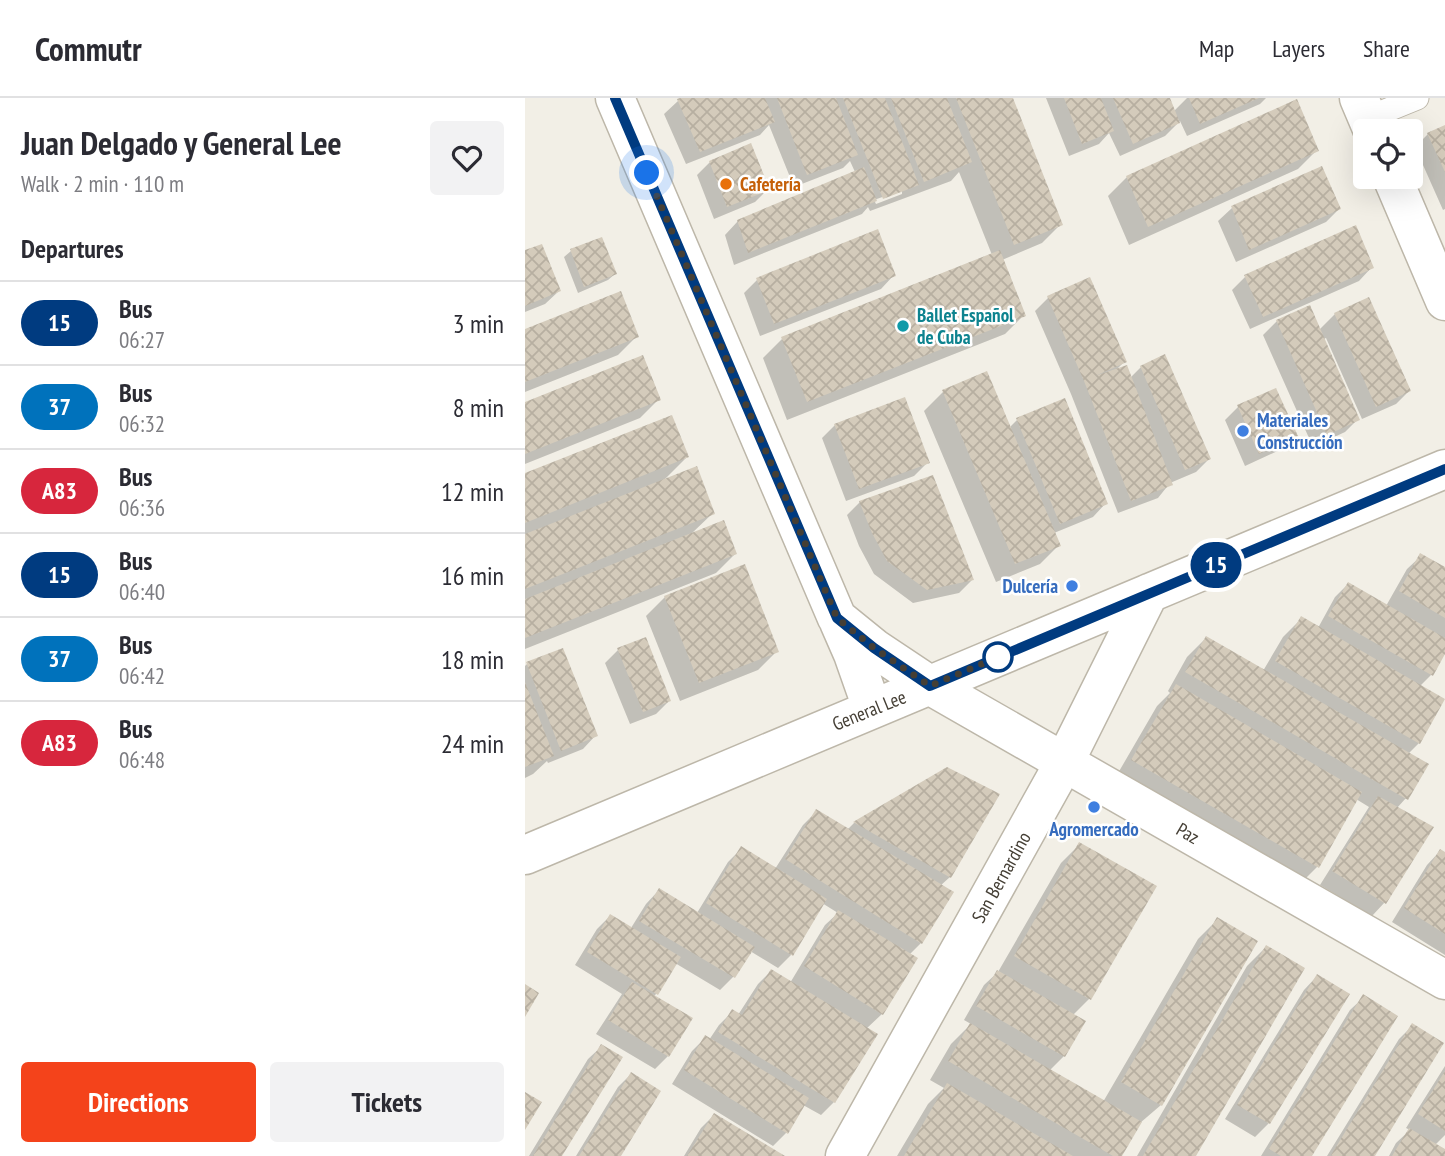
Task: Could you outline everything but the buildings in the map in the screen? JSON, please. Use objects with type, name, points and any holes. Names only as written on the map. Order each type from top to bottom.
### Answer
[{"type":"street","points":[[615,98],[853,654],[872,708]]},
{"type":"street","points":[[1397,189],[1445,301]]},
{"type":"street","name":"General Lee","points":[[525,855],[1445,469]]},
{"type":"street","name":"San Bernardino","points":[[845,1156],[1064,762],[1149,593]]},
{"type":"street","name":"Paz","points":[[837,618],[874,648],[930,686],[1445,980]]},
{"type":"lane","points":[[1367,116],[1417,98]]},
{"type":"bus line","name":"15","points":[[615,98],[837,618],[874,648],[930,686],[1445,469]]},
{"type":"place","name":"Cafetería","points":[[726,184]]},
{"type":"place","name":"Ballet Español de Cuba","points":[[903,326]]},
{"type":"place","name":"Materiales Construcción","points":[[1243,431]]},
{"type":"place","name":"Dulcería","points":[[1072,586]]},
{"type":"place","name":"Agromercado","points":[[1094,807]]},
{"type":"route","points":[[647,173],[837,618],[874,648],[930,686],[998,657]]}]
